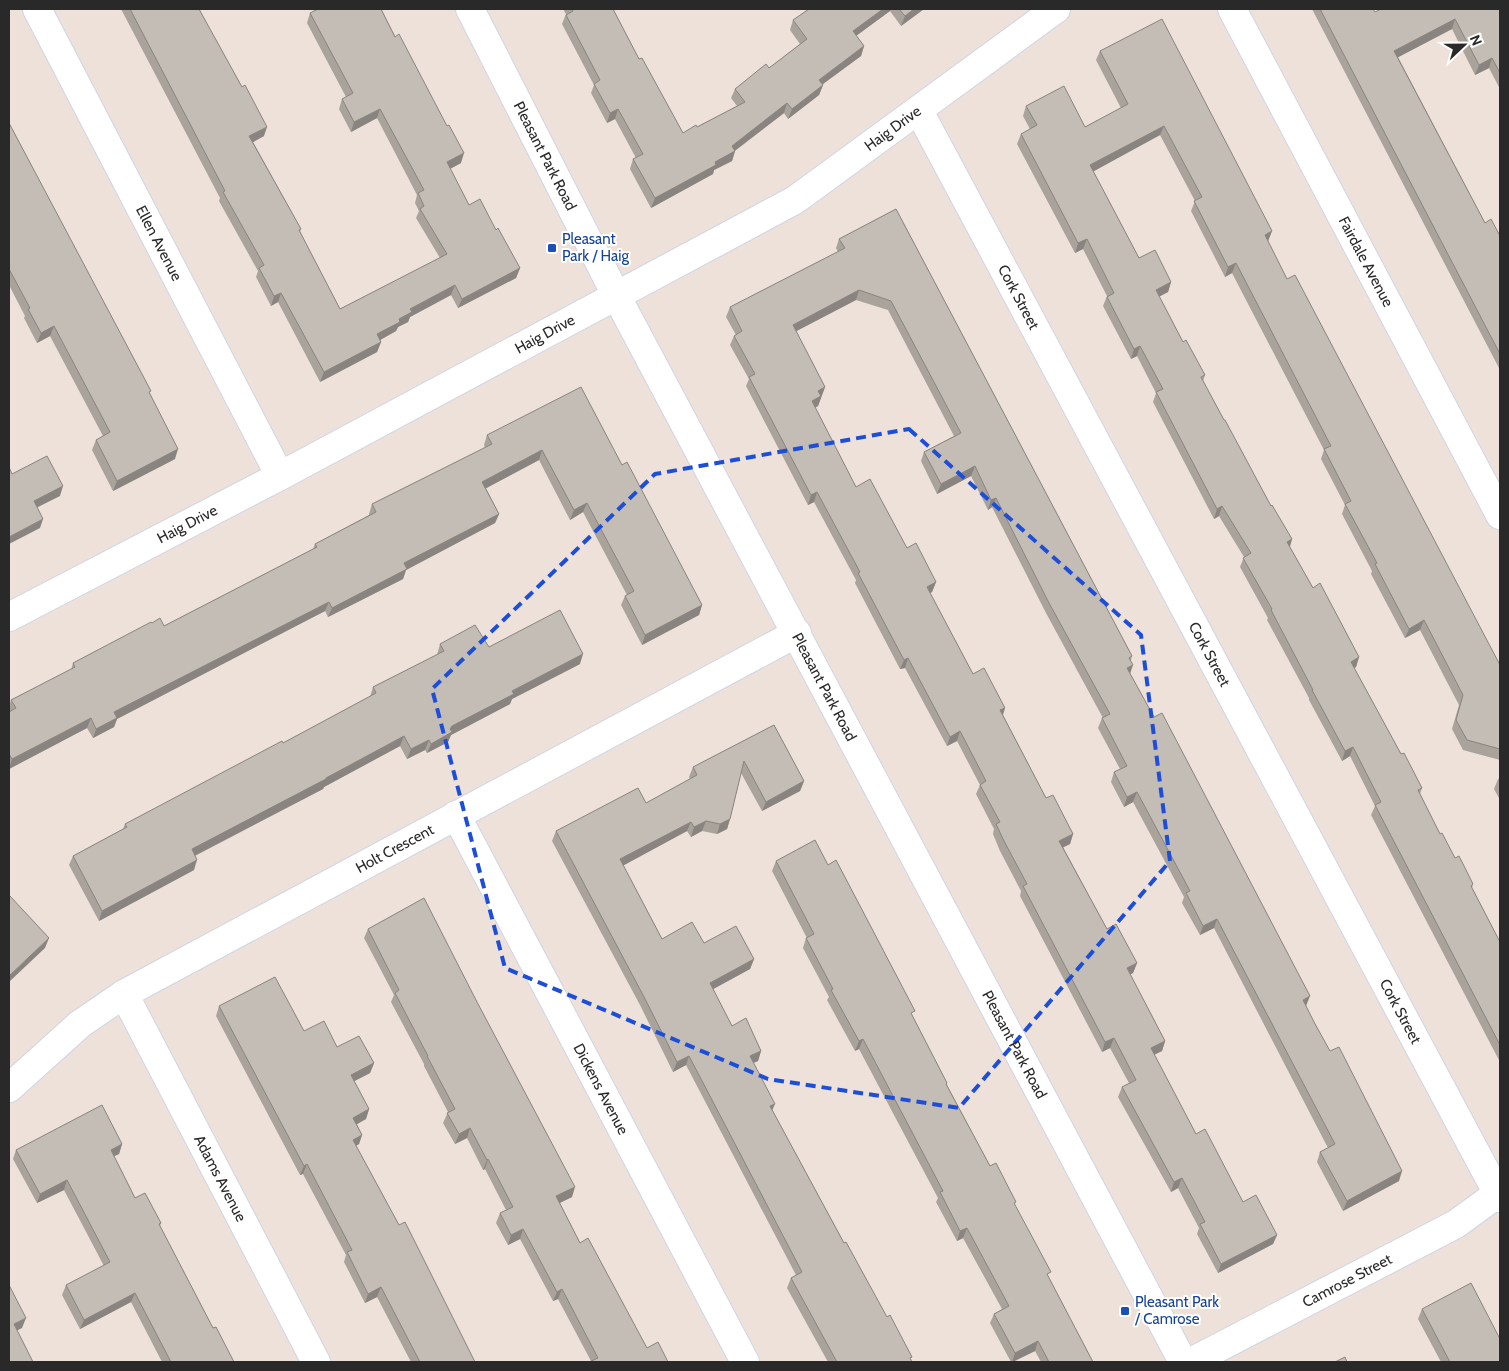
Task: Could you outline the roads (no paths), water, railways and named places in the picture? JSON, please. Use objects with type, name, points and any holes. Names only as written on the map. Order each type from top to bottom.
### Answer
[{"type":"street","name":"Ellen Avenue","points":[[37,9],[280,476]]},
{"type":"street","name":"Pleasant Park Road","points":[[470,9],[618,297],[1183,1362]]},
{"type":"street","name":"Haig Drive","points":[[9,617],[618,297],[795,200],[1056,9]]},
{"type":"street","name":"Fairdale Avenue","points":[[1232,9],[1500,515]]},
{"type":"street","name":"Cork Street","points":[[919,111],[1500,1195]]},
{"type":"street","name":"Holt Crescent","points":[[9,1088],[80,1024],[124,994],[797,633]]},
{"type":"street","name":"Dickens Avenue","points":[[456,815],[745,1362]]},
{"type":"street","name":"Adams Avenue","points":[[124,994],[316,1362]]},
{"type":"street","name":"Camrose Street","points":[[1191,1362],[1456,1224],[1500,1195]]},
{"type":"place","name":"Pleasant Park / Haig","points":[[552,248]]},
{"type":"place","name":"Pleasant Park / Camrose","points":[[1125,1311]]}]
